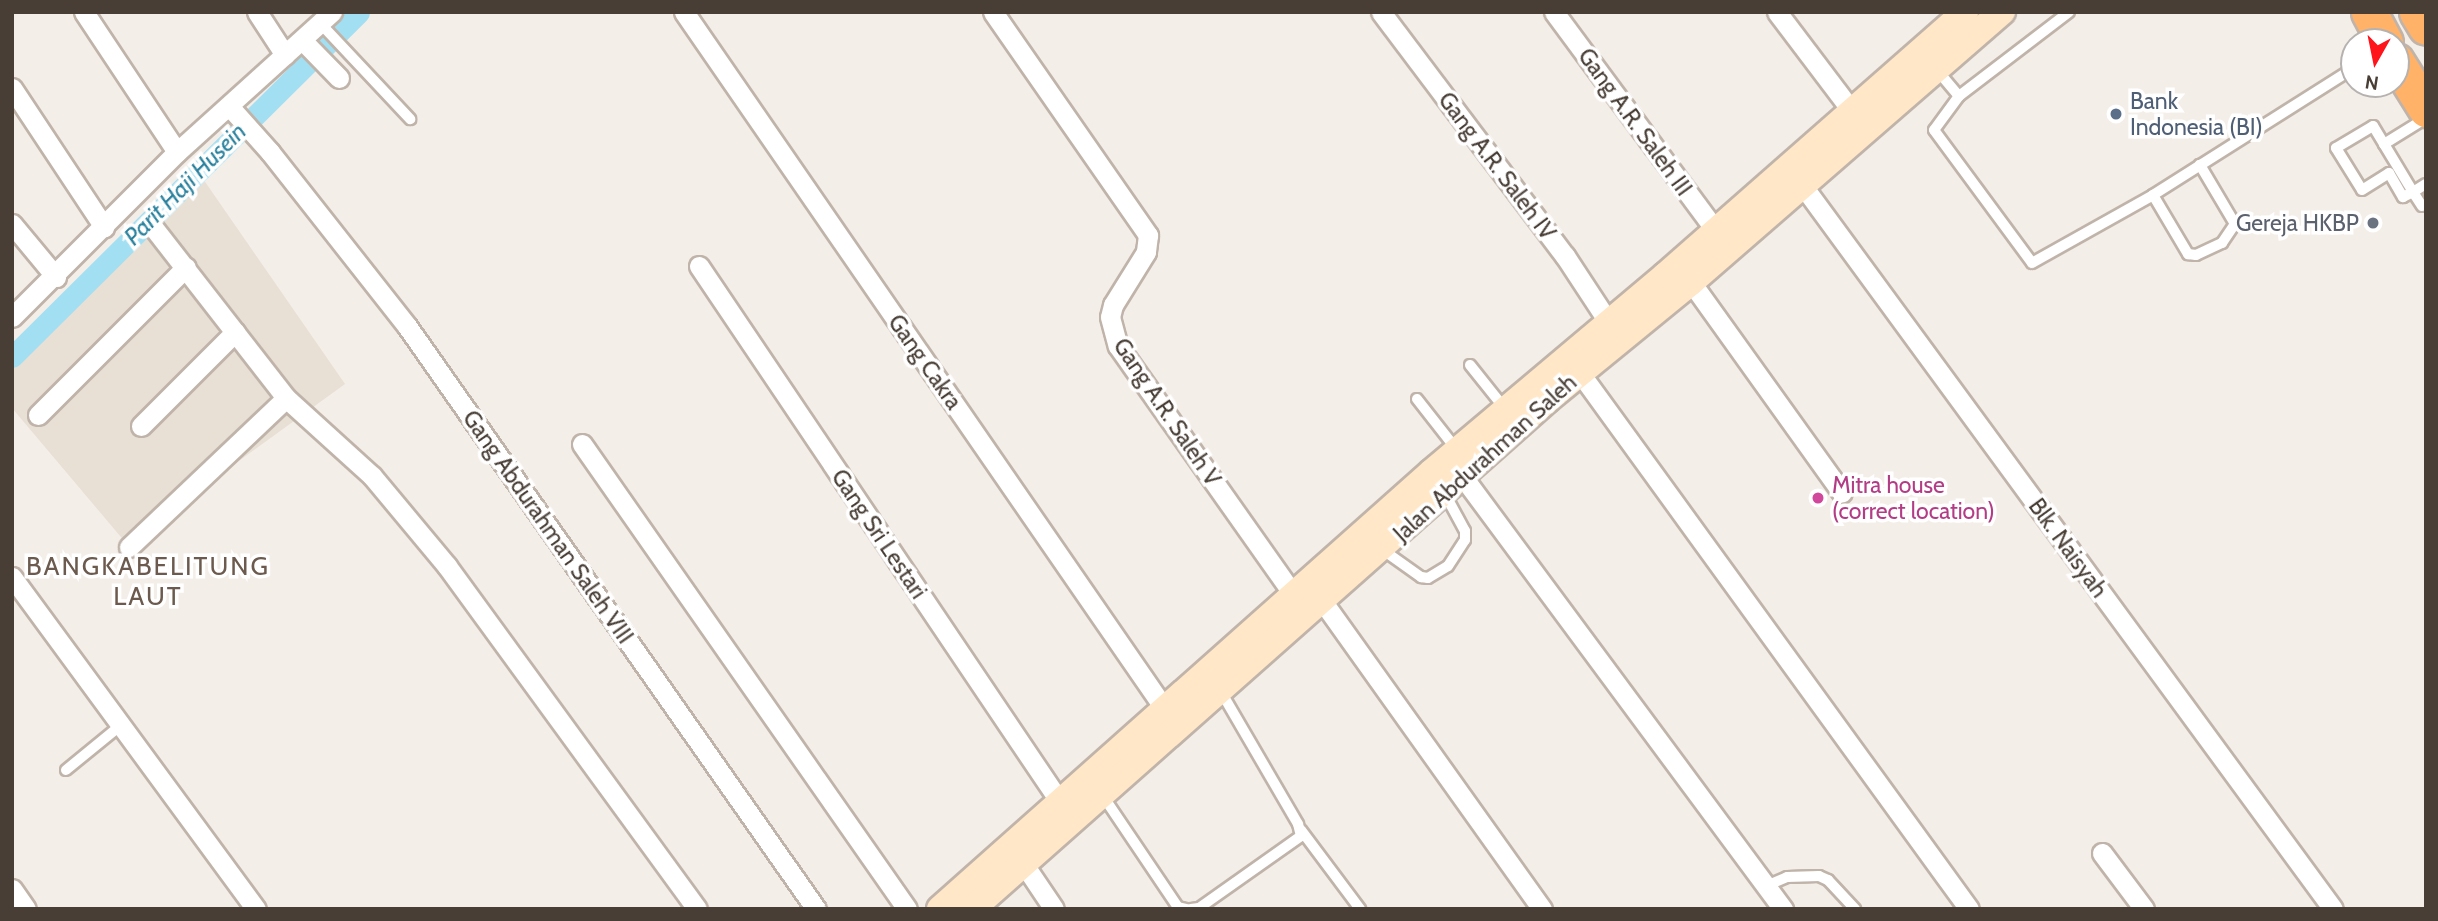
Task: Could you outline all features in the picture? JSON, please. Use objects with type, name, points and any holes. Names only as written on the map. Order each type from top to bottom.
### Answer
[{"type":"highway","points":[[2369,12],[2378,28]]},
{"type":"highway","points":[[2417,12],[2426,27]]},
{"type":"highway","points":[[2410,83],[2426,109]]},
{"type":"street","points":[[84,12],[177,152]]},
{"type":"street","points":[[257,12],[285,55]]},
{"type":"street","name":"Gang Cakra","points":[[684,12],[1166,711]]},
{"type":"street","name":"Gang A.R. Saleh V","points":[[993,12],[1148,235],[1146,252],[1112,305],[1110,317],[1118,346],[1295,597]]},
{"type":"street","name":"Gang A.R. Saleh IV","points":[[1381,12],[1565,256],[1609,323]]},
{"type":"street","name":"Gang A.R. Saleh III","points":[[1554,12],[1716,231]]},
{"type":"street","points":[[1777,12],[1852,111]]},
{"type":"street","name":"Jalan Abdurahman Saleh","points":[[972,909],[1454,485],[1609,323],[1852,111],[2002,12]]},
{"type":"street","name":"Jalan Abdurahman Saleh","points":[[940,909],[1506,410],[1580,373],[1803,186],[1928,60],[1960,14]]},
{"type":"street","points":[[12,317],[56,277],[104,227],[135,203],[177,152],[326,18]]},
{"type":"street","points":[[302,40],[339,78]]},
{"type":"street","points":[[12,88],[104,227]]},
{"type":"street","name":"Gang Abdurahman Saleh VIII","points":[[229,106],[270,152],[407,326],[816,909]]},
{"type":"street","name":"Blk. Naisyah","points":[[1803,186],[2333,909]]},
{"type":"street","points":[[12,224],[56,277]]},
{"type":"street","points":[[153,227],[286,398],[372,476],[447,566],[697,909]]},
{"type":"street","name":"Gang Sri Lestari","points":[[699,266],[1060,802]]},
{"type":"street","points":[[38,415],[186,267]]},
{"type":"street","points":[[1691,282],[1842,493]]},
{"type":"street","points":[[141,426],[235,332]]},
{"type":"street","points":[[1580,373],[1969,909]]},
{"type":"street","points":[[129,547],[286,398]]},
{"type":"street","points":[[582,444],[907,909]]},
{"type":"street","points":[[1454,485],[1783,909]]},
{"type":"street","points":[[12,577],[256,909]]},
{"type":"street","points":[[1323,602],[1542,909]]},
{"type":"street","points":[[2102,853],[2144,909]]},
{"type":"street","points":[[1023,863],[1054,909]]},
{"type":"street","points":[[12,889],[26,909]]},
{"type":"lane","points":[[2069,12],[1959,96],[1935,125],[1937,137],[2032,263],[2153,195],[2340,77]]},
{"type":"lane","points":[[326,18],[410,119]]},
{"type":"lane","points":[[1928,60],[1959,96]]},
{"type":"lane","points":[[2384,144],[2426,118]]},
{"type":"lane","points":[[2422,206],[2413,192],[2373,126],[2336,148],[2362,190],[2389,173],[2403,197],[2413,192],[2426,184]]},
{"type":"lane","points":[[2153,195],[2188,254],[2196,255],[2221,243],[2235,224],[2200,165]]},
{"type":"lane","points":[[1470,365],[1506,410]]},
{"type":"lane","points":[[1417,399],[1458,451]]},
{"type":"lane","points":[[1382,549],[1421,577],[1428,578],[1448,566],[1465,540],[1454,485]]},
{"type":"lane","points":[[1220,690],[1301,830],[1360,909]]},
{"type":"lane","points":[[66,770],[121,725]]},
{"type":"lane","points":[[1102,795],[1184,908],[1199,908],[1289,844],[1301,830]]},
{"type":"lane","points":[[1766,886],[1787,877],[1819,876],[1828,880],[1855,909]]},
{"type":"shaded area","points":[[201,176],[345,384],[126,543],[12,408],[12,369]]},
{"type":"waterway","name":"Parit Haji Husein","points":[[12,357],[359,12]]},
{"type":"place","name":"Bank Indonesia (BI)","points":[[2116,114]]},
{"type":"place","name":"Gereja HKBP","points":[[2373,223]]},
{"type":"place","name":"Mitra house (correct location)","points":[[1818,498]]},
{"type":"district","name":"BANGKABELITUNG LAUT","points":[[148,582]]}]
